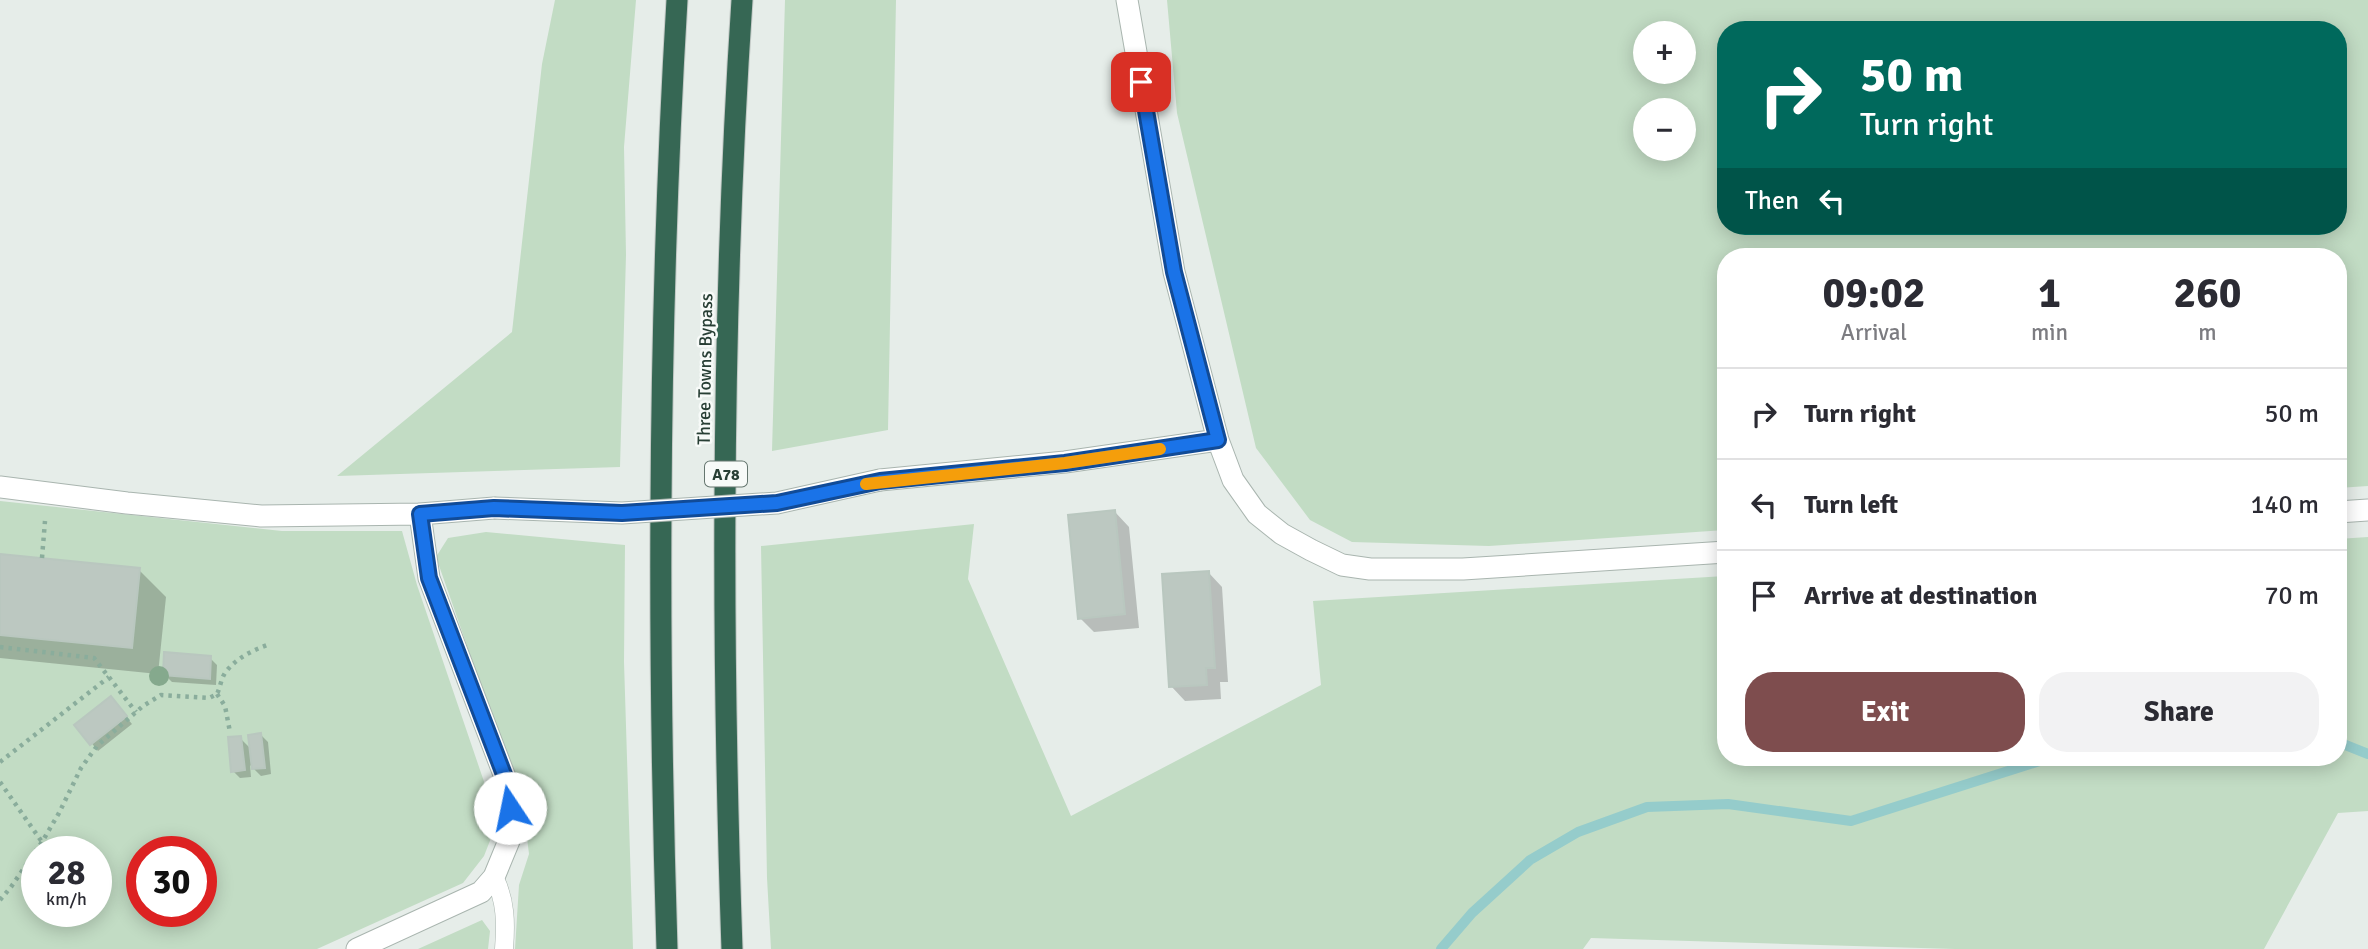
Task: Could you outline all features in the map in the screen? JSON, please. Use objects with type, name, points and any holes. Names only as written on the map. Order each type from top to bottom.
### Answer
[{"type":"highway","points":[[667,949],[663,798],[661,431],[671,105],[677,0]]},
{"type":"highway","name":"Three Towns Bypass","points":[[732,949],[727,788],[726,419],[736,90],[742,0]]},
{"type":"street","points":[[1127,0],[1174,272],[1218,440],[1233,480],[1257,514],[1291,539],[1342,565],[1370,569],[1463,569],[1717,553]]},
{"type":"street","points":[[0,487],[261,516],[420,514],[494,508],[622,513],[777,503],[880,481],[1065,463],[1218,440]]},
{"type":"street","points":[[2347,511],[2368,510]]},
{"type":"street","points":[[357,949],[481,892],[494,877],[513,831],[508,785],[429,578],[420,514]]},
{"type":"lane","points":[[494,877],[502,893],[506,930],[504,949]]},
{"type":"path","points":[[45,836],[81,768],[97,746],[136,712],[161,695],[209,698],[217,694],[223,675],[234,664],[248,652],[267,645]]},
{"type":"path","points":[[0,647],[94,658],[136,712]]},
{"type":"path","points":[[0,762],[109,677]]},
{"type":"path","points":[[217,694],[225,706],[230,732]]},
{"type":"path","points":[[0,782],[37,836]]},
{"type":"path","points":[[0,900],[21,872]]},
{"type":"green space","points":[[555,0],[636,0],[624,147],[626,255],[620,467],[337,476],[512,332],[542,64]]},
{"type":"green space","points":[[785,0],[896,0],[888,430],[772,451]]},
{"type":"green space","points":[[1167,0],[2368,0],[2368,486],[2347,487],[2347,248],[1717,248],[1717,531],[1489,546],[1352,542],[1310,520],[1256,448],[1177,113]]},
{"type":"green space","points":[[0,501],[282,531],[402,531],[417,585],[494,811],[493,833],[484,856],[463,883],[317,949],[0,949]]},
{"type":"green space","points":[[974,524],[968,579],[1071,816],[1321,685],[1313,601],[1717,576],[1717,766],[2347,766],[2347,538],[2368,537],[2368,811],[2338,813],[2264,949],[1955,949],[1591,938],[1583,949],[771,949],[767,878],[761,546]]},
{"type":"green space","points":[[486,532],[625,545],[624,662],[633,949],[515,949],[519,885],[529,854],[523,806],[436,557],[448,538]]},
{"type":"green space","points":[[482,920],[490,931],[488,949],[418,949]]},
{"type":"building","points":[[1115,510],[1125,614],[1078,619],[1068,515]]},
{"type":"building","points":[[0,554],[140,568],[132,648],[0,635]]},
{"type":"building","points":[[1209,571],[1215,668],[1206,668],[1207,685],[1169,687],[1162,574]]},
{"type":"building","points":[[164,652],[211,656],[210,679],[163,675]]},
{"type":"building","points":[[111,696],[127,716],[90,745],[74,725]]},
{"type":"building","points":[[261,733],[265,768],[252,769],[248,735]]},
{"type":"building","points":[[241,736],[245,770],[231,772],[228,737]]},
{"type":"waterway","points":[[2347,746],[2368,754]]},
{"type":"waterway","points":[[1441,949],[1472,913],[1530,860],[1578,832],[1647,807],[1728,804],[1851,821],[2024,766]]},
{"type":"slow traffic","points":[[866,484],[1065,463],[1160,449]]},
{"type":"route","points":[[510,808],[508,785],[429,578],[420,514],[494,508],[622,513],[777,503],[880,481],[1065,463],[1218,440],[1174,272],[1141,82]]}]
